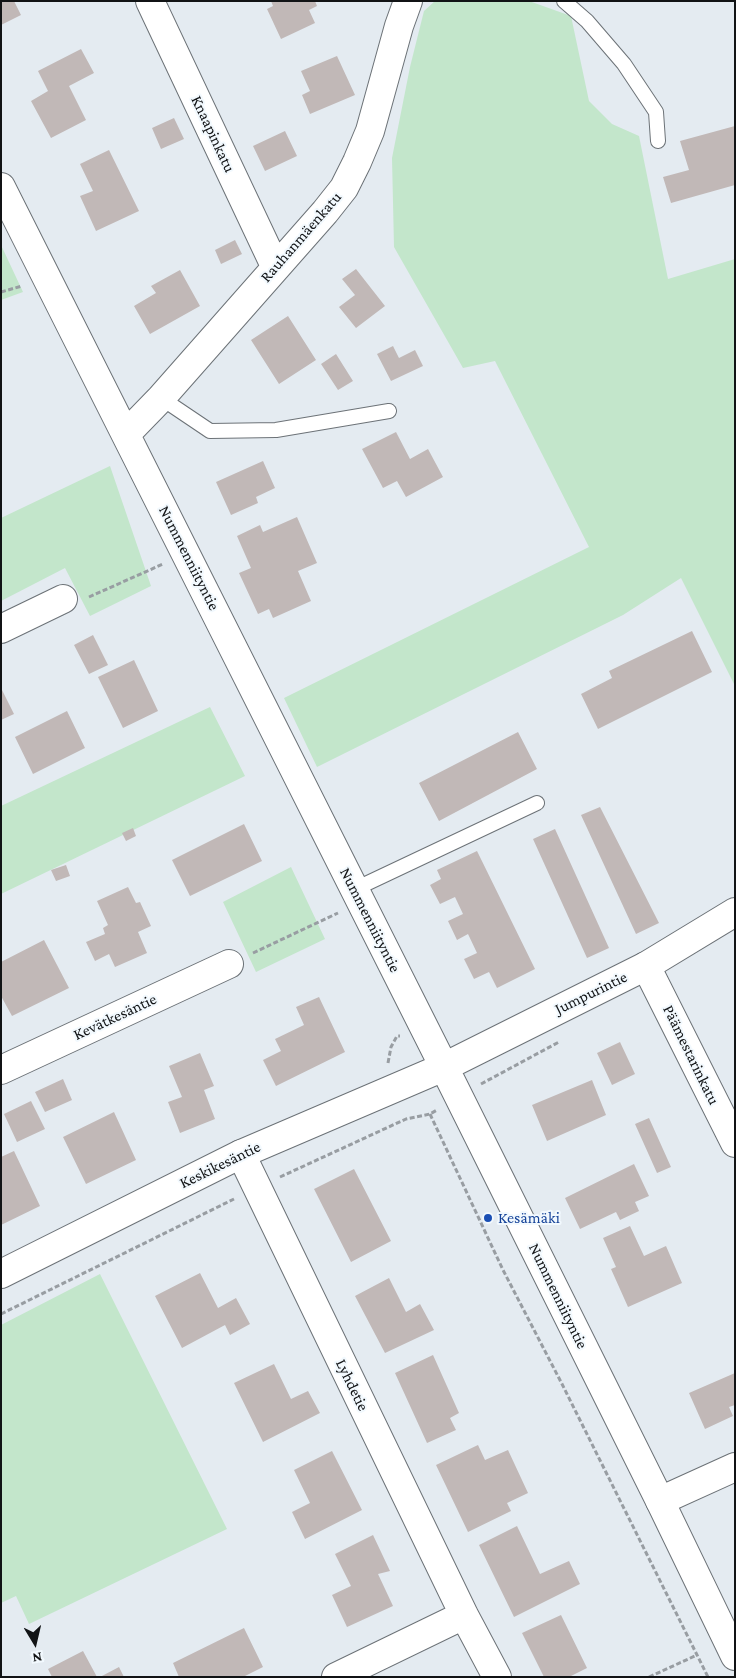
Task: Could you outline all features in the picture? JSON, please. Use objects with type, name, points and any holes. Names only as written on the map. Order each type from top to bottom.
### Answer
[{"type":"street","name":"Knaapinkatu","points":[[150,1],[275,266]]},
{"type":"street","name":"Rauhanmäenkatu","points":[[126,434],[161,398],[275,266],[320,218],[344,188],[372,124],[399,26],[408,1]]},
{"type":"street","name":"Nummenniityntie","points":[[1,187],[460,1097],[735,1656]]},
{"type":"street","points":[[1,629],[63,599]]},
{"type":"street","name":"Jumpurintie","points":[[444,1067],[646,966],[735,912]]},
{"type":"street","name":"Kevätkesäntie","points":[[1,1070],[229,964]]},
{"type":"street","name":"Päämestarinkatu","points":[[646,966],[735,1143]]},
{"type":"street","name":"Keskikesäntie","points":[[1,1274],[241,1154],[444,1067]]},
{"type":"street","name":"Lyhdetie","points":[[241,1154],[464,1615],[497,1677]]},
{"type":"street","points":[[660,1501],[735,1467]]},
{"type":"street","points":[[336,1677],[464,1615]]},
{"type":"lane","points":[[564,1],[587,21],[624,64],[656,112],[658,141]]},
{"type":"lane","points":[[161,398],[210,431],[276,430],[388,411]]},
{"type":"lane","points":[[358,895],[537,803]]},
{"type":"path","points":[[63,599],[84,599],[166,563]]},
{"type":"path","points":[[229,964],[335,914],[358,895]]},
{"type":"path","points":[[331,906],[335,914]]},
{"type":"path","points":[[393,1028],[397,1036]]},
{"type":"path","points":[[1,1314],[257,1188],[406,1119],[430,1114],[491,1077],[562,1040]]},
{"type":"path","points":[[430,1114],[503,1270],[708,1677]]},
{"type":"path","points":[[649,1677],[697,1655]]},
{"type":"green space","points":[[435,1],[529,1],[571,16],[589,101],[612,124],[639,136],[668,279],[735,259],[735,686],[681,578],[623,615],[317,767],[284,698],[589,547],[495,361],[463,368],[394,247],[392,158],[410,67],[424,11]]},
{"type":"green space","points":[[1,245],[23,292],[1,300]]},
{"type":"green space","points":[[110,466],[151,586],[90,616],[65,568],[1,601],[1,518]]},
{"type":"green space","points":[[210,707],[245,776],[1,894],[1,806]]},
{"type":"green space","points":[[291,867],[325,939],[256,972],[223,902]]},
{"type":"green space","points":[[100,1274],[227,1529],[29,1624],[16,1596],[1,1603],[1,1325]]},
{"type":"building","points":[[1,1],[14,1],[21,15],[1,25]]},
{"type":"building","points":[[271,1],[315,1],[317,6],[309,10],[315,23],[281,39],[267,9],[273,6]]},
{"type":"building","points":[[81,49],[94,73],[69,86],[86,120],[51,138],[31,101],[48,91],[38,71]]},
{"type":"building","points":[[337,56],[355,95],[310,114],[302,95],[310,91],[301,71]]},
{"type":"building","points":[[174,118],[184,139],[161,149],[152,128]]},
{"type":"building","points":[[735,126],[735,185],[671,203],[663,177],[689,170],[680,141]]},
{"type":"building","points":[[285,131],[297,156],[265,171],[253,146]]},
{"type":"building","points":[[109,150],[139,211],[96,231],[80,196],[93,191],[80,164]]},
{"type":"building","points":[[235,240],[242,254],[221,264],[215,250]]},
{"type":"building","points":[[356,269],[385,306],[356,328],[339,307],[355,295],[342,279]]},
{"type":"building","points":[[180,270],[200,306],[150,334],[134,306],[156,293],[151,286]]},
{"type":"building","points":[[288,316],[316,360],[279,384],[251,340]]},
{"type":"building","points":[[393,346],[399,358],[415,350],[423,366],[391,381],[377,354]]},
{"type":"building","points":[[336,354],[353,381],[338,390],[321,364]]},
{"type":"building","points":[[396,432],[410,459],[428,449],[443,477],[406,497],[397,481],[383,488],[362,449]]},
{"type":"building","points":[[263,461],[275,488],[256,497],[258,503],[231,515],[216,482]]},
{"type":"building","points":[[297,517],[317,563],[298,571],[311,601],[273,618],[269,609],[258,614],[239,573],[251,568],[237,536],[260,525],[263,532]]},
{"type":"building","points":[[692,631],[712,672],[598,729],[581,694],[612,678],[609,671]]},
{"type":"building","points":[[93,635],[108,665],[89,674],[74,645]]},
{"type":"building","points":[[134,660],[158,711],[123,728],[98,677]]},
{"type":"building","points":[[1,688],[14,714],[1,720]]},
{"type":"building","points":[[67,711],[85,748],[33,774],[15,737]]},
{"type":"building","points":[[518,732],[537,769],[439,821],[419,783]]},
{"type":"building","points":[[600,807],[659,923],[636,934],[581,815]]},
{"type":"building","points":[[244,824],[262,861],[190,896],[172,860]]},
{"type":"building","points":[[133,828],[136,836],[126,841],[122,833]]},
{"type":"building","points":[[555,829],[609,948],[587,958],[533,839]]},
{"type":"building","points":[[477,851],[535,969],[497,988],[489,972],[474,979],[464,959],[477,953],[468,934],[457,940],[448,921],[463,914],[455,897],[440,904],[430,885],[441,879],[437,870]]},
{"type":"building","points":[[66,865],[70,876],[56,881],[51,870]]},
{"type":"building","points":[[128,887],[136,903],[140,902],[151,926],[138,932],[147,953],[115,967],[109,954],[95,961],[86,942],[105,934],[103,928],[108,925],[97,901]]},
{"type":"building","points":[[44,940],[69,988],[12,1016],[1,996],[1,962]]},
{"type":"building","points":[[319,997],[345,1052],[276,1086],[263,1060],[281,1051],[275,1039],[304,1025],[296,1007]]},
{"type":"building","points":[[620,1042],[635,1074],[612,1085],[597,1053]]},
{"type":"building","points":[[200,1053],[214,1086],[204,1090],[215,1119],[180,1133],[168,1102],[182,1097],[169,1066]]},
{"type":"building","points":[[63,1079],[72,1100],[45,1112],[35,1092]]},
{"type":"building","points":[[592,1080],[606,1115],[547,1141],[532,1105]]},
{"type":"building","points":[[31,1101],[45,1129],[17,1142],[4,1114]]},
{"type":"building","points":[[114,1112],[136,1160],[86,1184],[63,1137]]},
{"type":"building","points":[[649,1118],[671,1167],[657,1173],[635,1124]]},
{"type":"building","points":[[14,1151],[40,1206],[1,1225],[1,1157]]},
{"type":"building","points":[[634,1164],[649,1196],[635,1202],[639,1211],[620,1220],[616,1212],[580,1229],[565,1198]]},
{"type":"building","points":[[354,1169],[391,1241],[351,1262],[314,1189]]},
{"type":"building","points":[[630,1226],[644,1256],[666,1246],[682,1283],[628,1307],[611,1269],[616,1267],[603,1238]]},
{"type":"building","points":[[200,1273],[218,1308],[236,1298],[250,1324],[230,1335],[225,1325],[182,1348],[155,1296]]},
{"type":"building","points":[[389,1278],[406,1312],[420,1304],[434,1330],[385,1353],[355,1296]]},
{"type":"building","points":[[433,1355],[459,1413],[450,1418],[456,1430],[427,1443],[395,1373]]},
{"type":"building","points":[[274,1364],[291,1399],[308,1391],[320,1413],[263,1442],[234,1383]]},
{"type":"building","points":[[735,1373],[735,1405],[729,1407],[733,1416],[705,1429],[689,1393]]},
{"type":"building","points":[[478,1445],[485,1460],[508,1450],[528,1493],[507,1503],[511,1511],[468,1532],[436,1465]]},
{"type":"building","points":[[332,1451],[362,1510],[305,1539],[292,1512],[310,1503],[294,1470]]},
{"type":"building","points":[[517,1526],[540,1574],[569,1561],[580,1584],[514,1617],[479,1545]]},
{"type":"building","points":[[373,1535],[390,1571],[378,1574],[393,1606],[347,1627],[332,1595],[351,1586],[335,1554]]},
{"type":"building","points":[[561,1615],[587,1668],[569,1677],[544,1677],[522,1633]]},
{"type":"building","points":[[244,1628],[263,1667],[243,1677],[179,1677],[173,1663]]},
{"type":"building","points":[[83,1651],[97,1677],[52,1677],[48,1669]]},
{"type":"building","points":[[119,1667],[124,1677],[100,1677]]},
{"type":"place","name":"Kesämäki","points":[[488,1218]]}]
